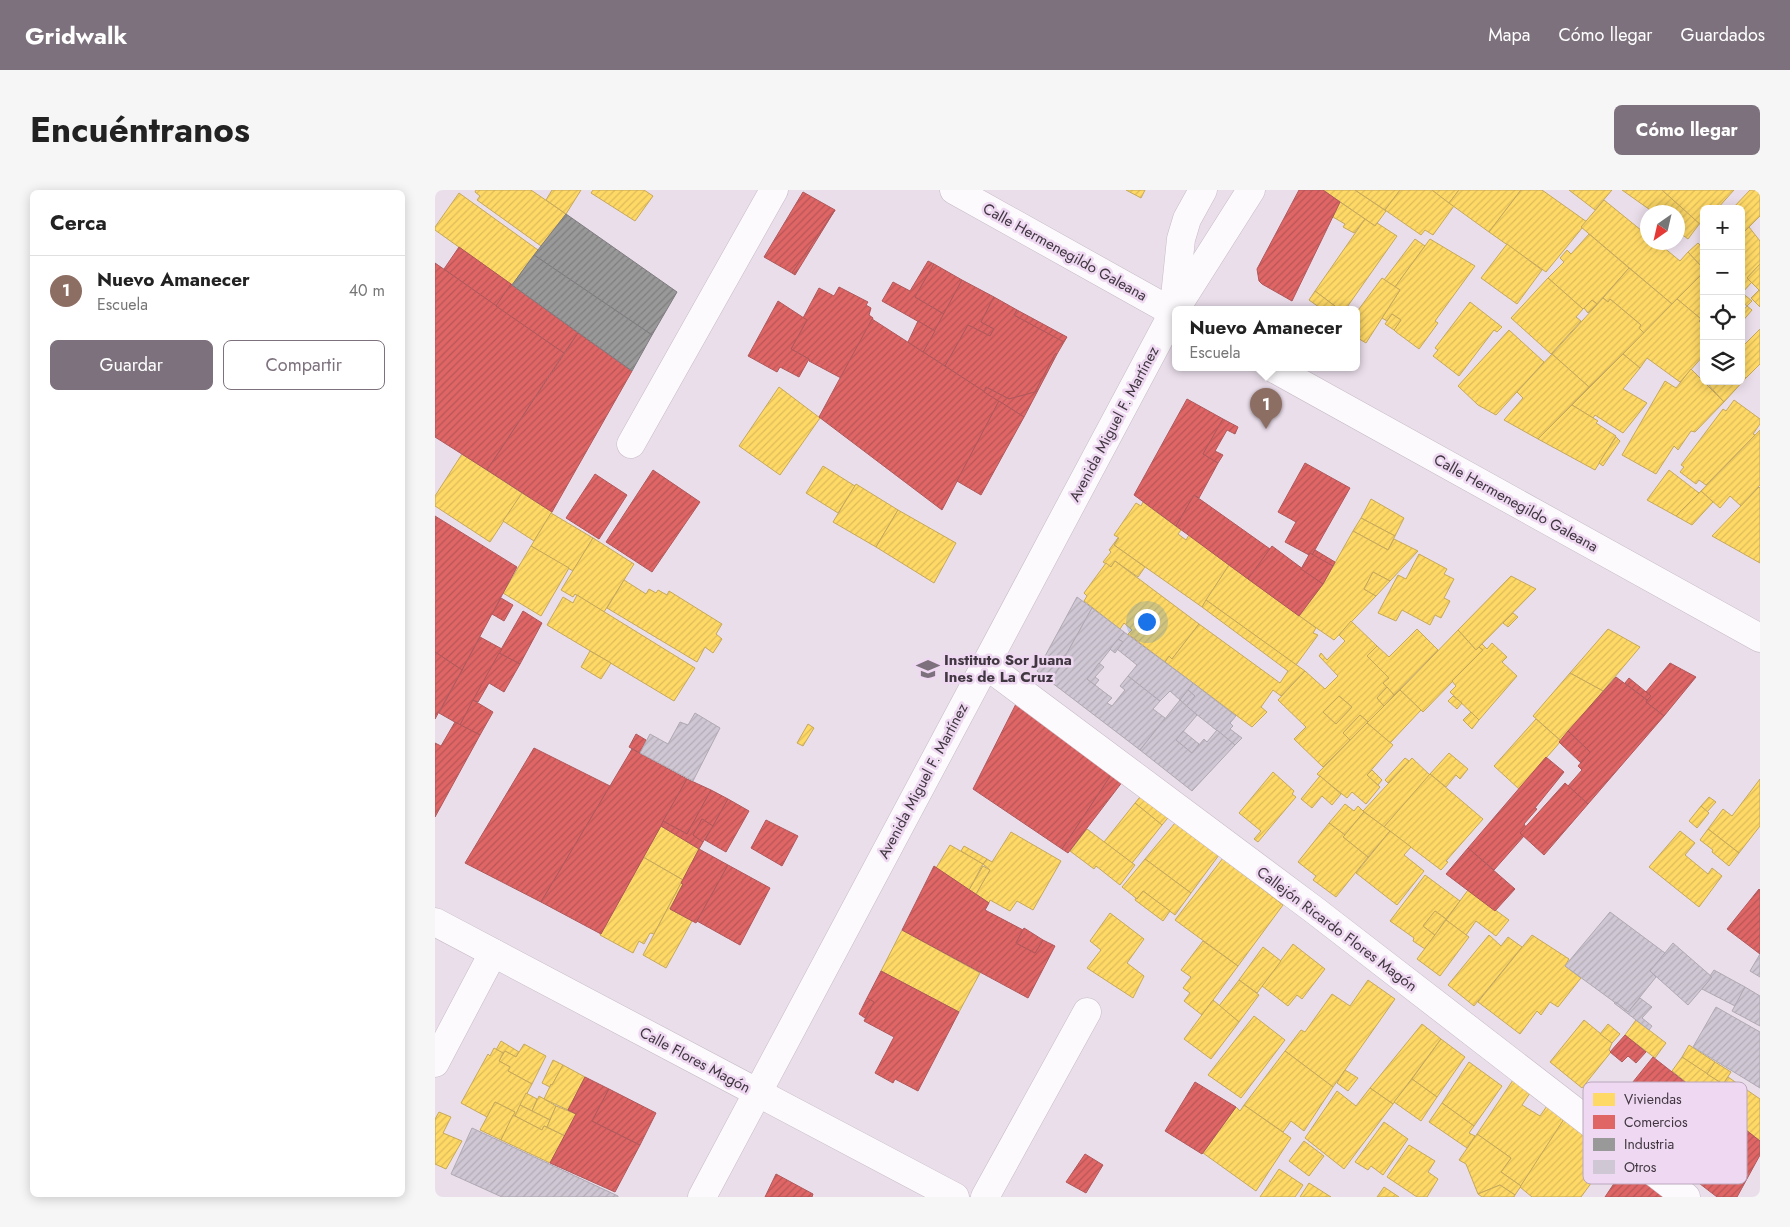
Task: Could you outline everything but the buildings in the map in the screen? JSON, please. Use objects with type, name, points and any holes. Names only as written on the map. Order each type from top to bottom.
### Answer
[{"type":"street","points":[[631,444],[774,190]]},
{"type":"street","name":"Calle Hermenegildo Galeana","points":[[954,190],[1172,311]]},
{"type":"street","name":"Avenida Miguel F. Martínez","points":[[1176,306],[1181,239],[1187,219],[1203,190]]},
{"type":"street","name":"Avenida Miguel F. Martínez","points":[[1179,306],[1251,190]]},
{"type":"street","name":"Avenida Miguel F. Martínez","points":[[702,1197],[1172,319]]},
{"type":"street","name":"Calle Hermenegildo Galeana","points":[[1278,371],[1760,638]]},
{"type":"street","name":"Callejón Ricardo Flores Magón","points":[[986,665],[1313,909],[1583,1117]]},
{"type":"street","name":"Calle Flores Magón","points":[[435,922],[955,1197]]},
{"type":"street","points":[[435,1063],[493,953]]},
{"type":"street","points":[[985,1197],[1087,1012]]},
{"type":"street","name":"Callejón Ricardo Flores Magón","points":[[1669,1184],[1686,1197]]},
{"type":"place","name":"Nuevo Amanecer","points":[[1266,429]]},
{"type":"place","name":"Instituto Sor Juana Ines de La Cruz","points":[[928,669]]}]
